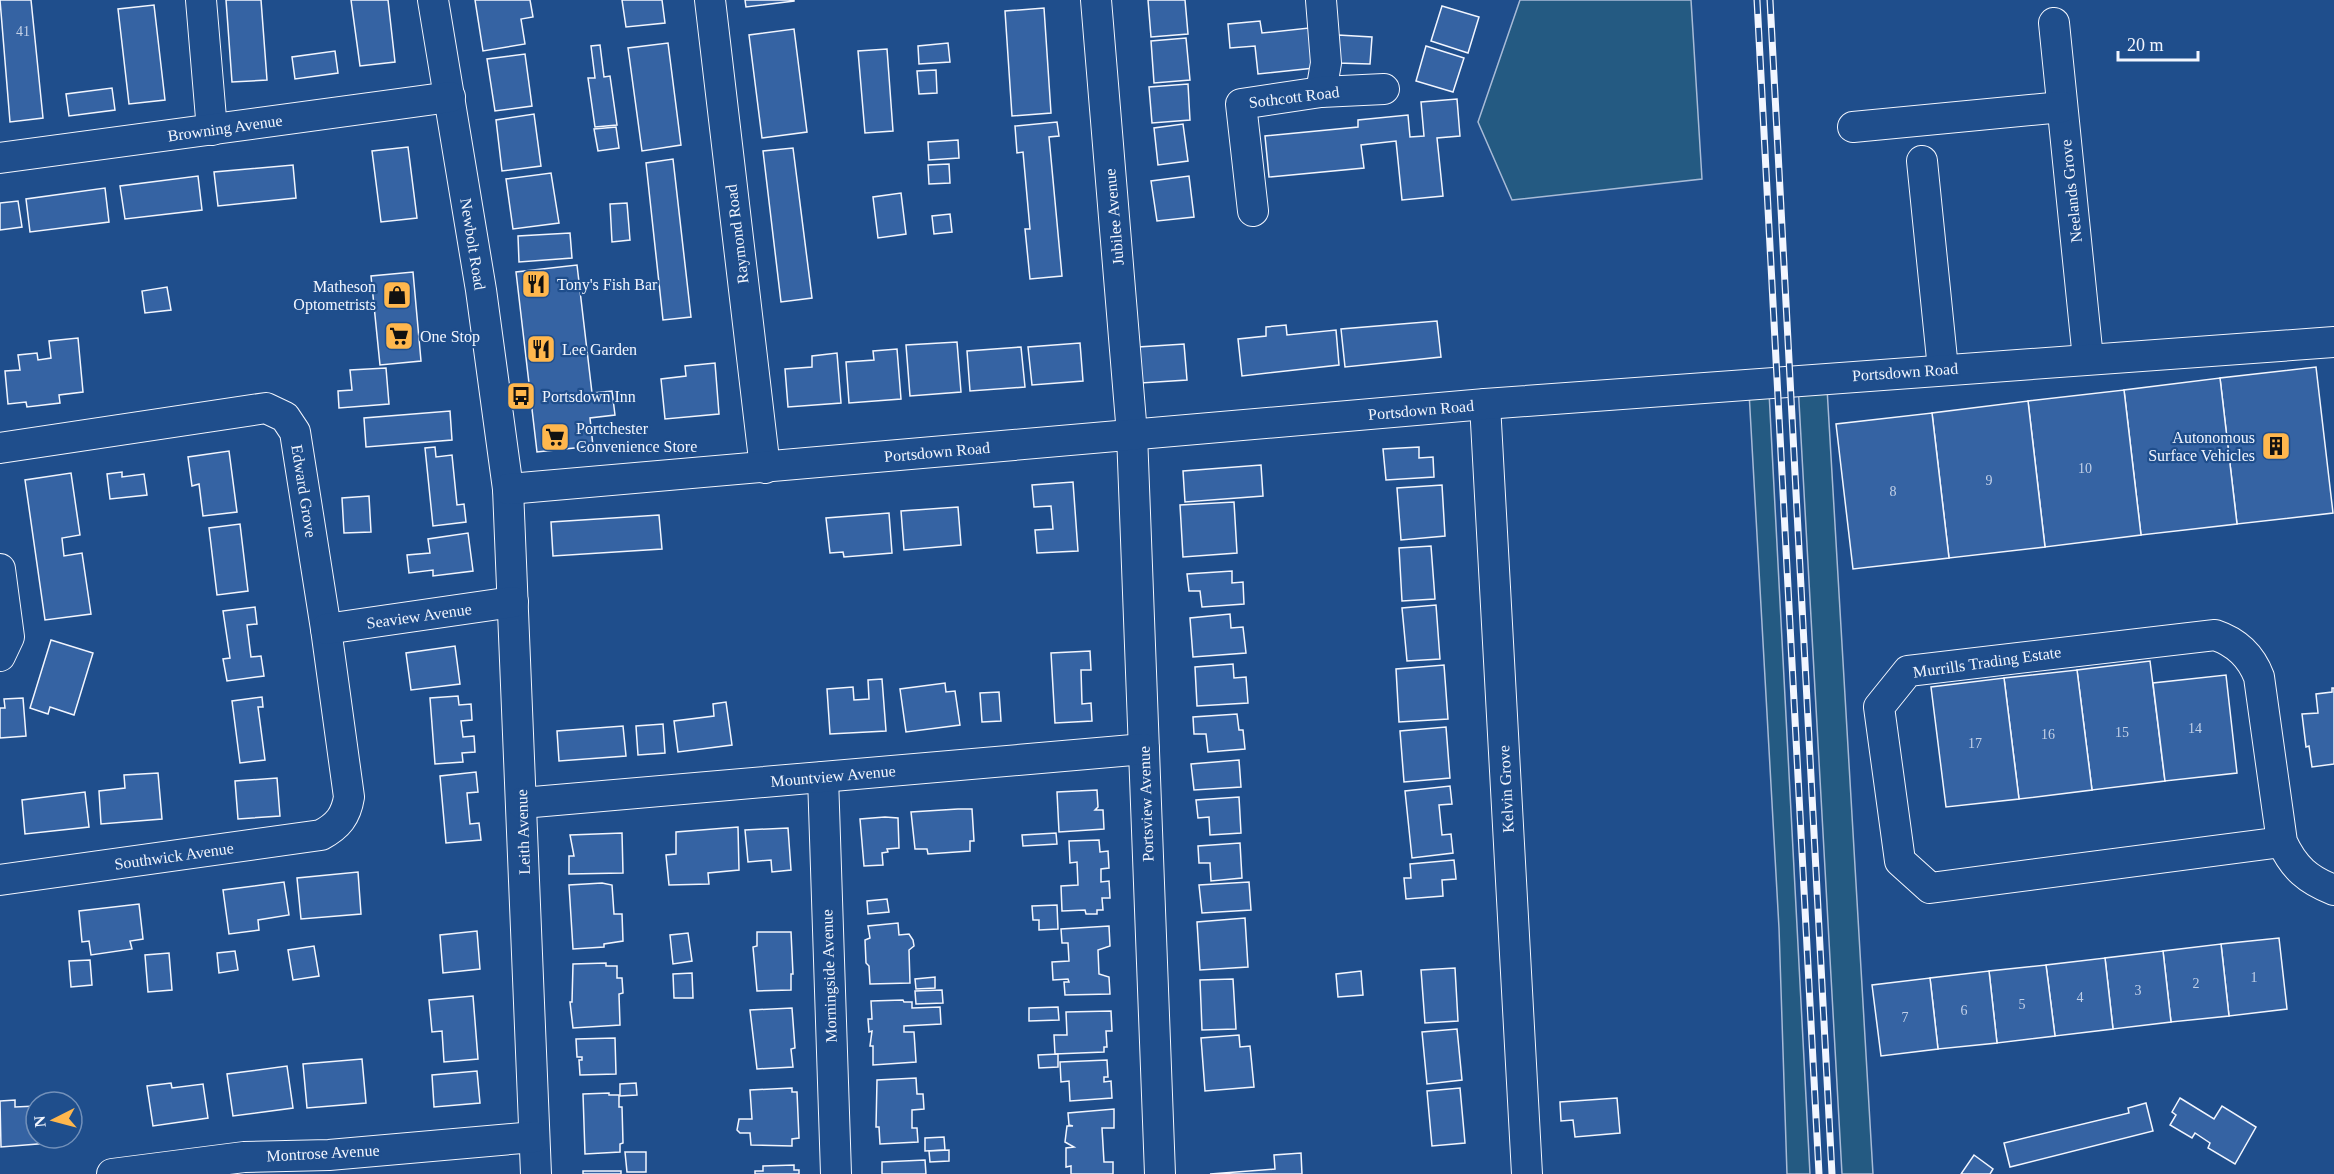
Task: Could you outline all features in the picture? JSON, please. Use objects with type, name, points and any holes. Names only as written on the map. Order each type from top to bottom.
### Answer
[{"type":"street","points":[[201,0],[212,130]]},
{"type":"street","name":"Newbolt Road","points":[[433,0],[450,97],[508,489]]},
{"type":"street","name":"Raymond Road","points":[[710,0],[765,468]]},
{"type":"street","name":"Jubilee Avenue","points":[[1096,0],[1132,434]]},
{"type":"street","points":[[1321,0],[1326,63],[1321,92]]},
{"type":"street","name":"Neelands Grove","points":[[2054,23],[2088,359]]},
{"type":"street","name":"Sothcott Road","points":[[1253,211],[1241,104],[1321,92],[1384,89]]},
{"type":"street","name":"Browning Avenue","points":[[0,158],[450,97]]},
{"type":"street","points":[[1853,127],[2062,107]]},
{"type":"street","points":[[1923,161],[1943,369]]},
{"type":"street","name":"Portsdown Road","points":[[508,489],[1485,404],[2334,342]]},
{"type":"street","name":"Kelvin Grove","points":[[1485,404],[1527,1174]]},
{"type":"street","name":"Edward Grove","points":[[0,448],[266,408],[285,417],[295,432],[326,629],[349,797],[342,819]]},
{"type":"street","name":"Portsview Avenue","points":[[1132,434],[1160,1174]]},
{"type":"street","name":"Leith Avenue","points":[[508,489],[536,1174]]},
{"type":"street","points":[[0,569],[9,637],[0,656]]},
{"type":"street","name":"Seaview Avenue","points":[[326,629],[513,602]]},
{"type":"street","name":"Murrills Trading Estate","points":[[2283,842],[1929,888],[1900,861],[1879,707],[1908,671],[2215,635],[2229,639],[2253,663],[2259,677],[2283,842],[2297,869],[2315,883],[2334,890]]},
{"type":"street","name":"Mountview Avenue","points":[[522,802],[1144,749]]},
{"type":"street","name":"Morningside Avenue","points":[[823,777],[836,1174]]},
{"type":"street","name":"Southwick Avenue","points":[[0,880],[321,836],[334,828],[342,819]]},
{"type":"street","name":"Montrose Avenue","points":[[112,1174],[244,1166],[329,1155],[534,1137]]},
{"type":"shaded area","points":[[1520,0],[1691,0],[1702,179],[1512,200],[1478,122]]},
{"type":"shaded area","points":[[1798,384],[1827,388],[1873,1174],[1842,1174]]},
{"type":"shaded area","points":[[1749,392],[1769,392],[1810,1174],[1787,1174],[1779,928]]},
{"type":"building","points":[[0,0],[31,0],[43,118],[10,122]]},
{"type":"building","points":[[226,0],[261,0],[267,80],[232,82]]},
{"type":"building","points":[[351,0],[388,0],[395,62],[360,66]]},
{"type":"building","points":[[475,0],[530,0],[533,17],[521,19],[525,44],[483,51]]},
{"type":"building","points":[[622,0],[662,0],[665,23],[626,27]]},
{"type":"building","points":[[745,0],[794,0],[794,1],[746,7]]},
{"type":"building","points":[[1148,0],[1185,0],[1188,34],[1151,37]]},
{"type":"building","points":[[154,5],[165,100],[129,104],[118,9]]},
{"type":"building","points":[[1442,6],[1479,17],[1468,53],[1431,41]]},
{"type":"building","points":[[1044,8],[1051,113],[1012,116],[1005,11]]},
{"type":"building","points":[[1260,21],[1262,33],[1309,28],[1314,68],[1258,74],[1255,46],[1230,48],[1228,24]]},
{"type":"building","points":[[794,29],[807,132],[762,138],[749,35]]},
{"type":"building","points":[[1338,35],[1372,37],[1370,64],[1337,63]]},
{"type":"building","points":[[1186,38],[1190,80],[1154,83],[1151,41]]},
{"type":"building","points":[[668,43],[681,145],[642,151],[628,48]]},
{"type":"building","points":[[948,43],[950,62],[919,64],[918,46]]},
{"type":"building","points":[[600,45],[604,77],[610,76],[617,125],[595,127],[588,78],[595,78],[591,46]]},
{"type":"building","points":[[1426,46],[1464,58],[1453,92],[1416,81]]},
{"type":"building","points":[[887,49],[893,131],[865,133],[858,51]]},
{"type":"building","points":[[335,51],[338,73],[295,79],[292,57]]},
{"type":"building","points":[[525,54],[532,106],[495,111],[487,59]]},
{"type":"building","points":[[936,70],[937,93],[919,94],[917,71]]},
{"type":"building","points":[[1188,84],[1190,120],[1152,123],[1149,87]]},
{"type":"building","points":[[112,88],[115,110],[69,116],[66,94]]},
{"type":"building","points":[[1457,99],[1460,136],[1437,138],[1443,196],[1402,200],[1396,141],[1361,145],[1364,168],[1269,177],[1265,136],[1358,127],[1358,120],[1408,115],[1410,137],[1424,136],[1421,102]]},
{"type":"building","points":[[534,114],[541,166],[502,171],[496,120]]},
{"type":"building","points":[[1057,122],[1059,136],[1049,137],[1062,276],[1030,279],[1025,229],[1030,229],[1023,152],[1017,153],[1015,126]]},
{"type":"building","points":[[1183,124],[1188,161],[1158,165],[1154,128]]},
{"type":"building","points":[[616,127],[619,148],[598,151],[594,129]]},
{"type":"building","points":[[958,140],[959,158],[929,160],[928,142]]},
{"type":"building","points":[[408,147],[417,218],[381,222],[372,151]]},
{"type":"building","points":[[793,148],[812,298],[781,302],[763,151]]},
{"type":"building","points":[[673,159],[691,317],[663,320],[646,163]]},
{"type":"building","points":[[949,164],[950,183],[929,184],[928,165]]},
{"type":"building","points":[[293,165],[296,198],[218,206],[214,172]]},
{"type":"building","points":[[551,173],[559,223],[513,229],[506,179]]},
{"type":"building","points":[[198,176],[202,210],[125,219],[120,186]]},
{"type":"building","points":[[1189,176],[1194,217],[1157,221],[1151,181]]},
{"type":"building","points":[[105,188],[109,222],[30,232],[26,199]]},
{"type":"building","points":[[901,193],[906,234],[878,238],[873,197]]},
{"type":"building","points":[[18,201],[22,227],[0,230],[0,203]]},
{"type":"building","points":[[627,203],[630,240],[612,242],[610,204]]},
{"type":"building","points":[[950,214],[952,232],[934,234],[932,216]]},
{"type":"building","points":[[570,233],[572,258],[519,262],[518,236]]},
{"type":"building","points":[[577,265],[592,393],[612,391],[615,415],[590,418],[593,446],[537,452],[516,272]]},
{"type":"building","points":[[413,272],[421,361],[380,365],[371,276]]},
{"type":"building","points":[[167,287],[171,310],[145,313],[142,291]]},
{"type":"building","points":[[1437,321],[1441,357],[1345,367],[1341,329]]},
{"type":"building","points":[[1286,325],[1287,335],[1336,330],[1339,365],[1242,376],[1238,339],[1266,336],[1266,327]]},
{"type":"building","points":[[78,338],[83,392],[59,395],[60,403],[27,407],[26,402],[8,404],[5,371],[20,370],[18,355],[37,353],[38,360],[51,358],[49,341]]},
{"type":"building","points":[[957,342],[961,392],[910,396],[906,345]]},
{"type":"building","points":[[1080,343],[1083,381],[1032,385],[1028,347]]},
{"type":"building","points":[[1184,344],[1187,380],[1141,383],[1138,347]]},
{"type":"building","points":[[1021,347],[1025,387],[970,391],[967,351]]},
{"type":"building","points":[[897,349],[901,399],[849,403],[846,362],[874,360],[873,351]]},
{"type":"building","points":[[837,353],[841,403],[788,407],[785,369],[812,367],[812,356]]},
{"type":"building","points":[[715,363],[719,414],[665,419],[661,379],[686,376],[685,366]]},
{"type":"building","name":"Autonomous Surface Vehicles","points":[[2316,367],[2333,513],[2237,524],[2220,378]]},
{"type":"building","points":[[386,368],[389,404],[339,408],[338,391],[352,390],[350,370]]},
{"type":"building","points":[[2220,378],[2237,524],[2141,535],[2124,390]]},
{"type":"building","points":[[2124,390],[2141,535],[2045,547],[2028,401]]},
{"type":"building","points":[[2028,401],[2045,547],[1949,558],[1932,413]]},
{"type":"building","points":[[450,411],[452,440],[366,447],[364,418]]},
{"type":"building","points":[[1932,413],[1949,558],[1853,569],[1836,424]]},
{"type":"building","points":[[435,447],[436,457],[452,455],[457,505],[464,504],[466,522],[433,526],[425,448]]},
{"type":"building","points":[[1419,447],[1419,458],[1433,457],[1434,477],[1386,480],[1383,449]]},
{"type":"building","points":[[229,451],[237,512],[203,516],[199,484],[192,486],[188,457]]},
{"type":"building","points":[[1261,465],[1263,496],[1185,502],[1183,471]]},
{"type":"building","points":[[122,472],[122,477],[144,474],[147,495],[110,499],[107,474]]},
{"type":"building","points":[[71,473],[80,535],[62,538],[64,556],[82,553],[91,614],[45,620],[25,480]]},
{"type":"building","points":[[1073,482],[1078,551],[1037,553],[1035,530],[1053,529],[1051,506],[1034,507],[1032,485]]},
{"type":"building","points":[[1442,485],[1445,536],[1401,540],[1397,488]]},
{"type":"building","points":[[369,496],[371,532],[344,533],[342,498]]},
{"type":"building","points":[[1234,502],[1237,553],[1183,557],[1180,505]]},
{"type":"building","points":[[958,507],[961,545],[904,550],[901,511]]},
{"type":"building","points":[[889,513],[892,553],[844,557],[843,552],[830,553],[826,518]]},
{"type":"building","points":[[659,515],[662,549],[553,556],[551,522]]},
{"type":"building","points":[[240,524],[248,591],[217,595],[209,528]]},
{"type":"building","points":[[468,533],[473,571],[433,576],[433,570],[409,573],[407,555],[430,553],[428,539]]},
{"type":"building","points":[[1431,546],[1435,599],[1402,601],[1399,548]]},
{"type":"building","points":[[1232,571],[1232,583],[1243,582],[1244,604],[1202,607],[1200,591],[1189,591],[1187,574]]},
{"type":"building","points":[[1436,605],[1440,659],[1407,661],[1402,608]]},
{"type":"building","points":[[255,607],[257,624],[247,625],[251,657],[261,656],[264,676],[227,681],[223,659],[230,658],[223,611]]},
{"type":"building","points":[[1230,614],[1231,628],[1243,627],[1246,653],[1193,657],[1190,618]]},
{"type":"building","points":[[51,640],[93,653],[74,715],[50,707],[48,714],[30,708]]},
{"type":"building","points":[[455,646],[460,684],[411,690],[406,653]]},
{"type":"building","points":[[1090,651],[1091,670],[1081,670],[1082,704],[1091,703],[1092,721],[1055,723],[1051,653]]},
{"type":"building","points":[[2150,661],[2165,781],[2092,790],[2077,670]]},
{"type":"building","points":[[1233,664],[1234,678],[1246,677],[1248,703],[1197,706],[1195,667]]},
{"type":"building","points":[[1444,665],[1448,719],[1399,722],[1396,669]]},
{"type":"building","points":[[2077,670],[2092,790],[2019,799],[2004,678]]},
{"type":"building","points":[[2226,675],[2237,773],[2165,781],[2153,683]]},
{"type":"building","points":[[2004,678],[2019,799],[1946,807],[1931,687]]},
{"type":"building","points":[[882,679],[886,731],[830,734],[827,689],[853,687],[854,700],[869,699],[868,680]]},
{"type":"building","points":[[945,683],[946,692],[955,691],[960,725],[906,732],[900,689]]},
{"type":"building","points":[[2334,688],[2334,764],[2312,767],[2309,746],[2306,747],[2302,714],[2318,713],[2316,694],[2332,692]]},
{"type":"building","points":[[999,692],[1001,721],[982,722],[980,693]]},
{"type":"building","points":[[458,696],[459,705],[471,704],[472,720],[461,721],[463,737],[474,736],[475,752],[462,753],[463,762],[435,764],[430,698]]},
{"type":"building","points":[[262,697],[263,707],[258,707],[265,760],[240,763],[232,701]]},
{"type":"building","points":[[23,698],[26,736],[0,738],[0,708],[5,708],[4,699]]},
{"type":"building","points":[[726,702],[732,745],[678,752],[674,721],[714,716],[713,704]]},
{"type":"building","points":[[1237,714],[1239,730],[1243,730],[1245,749],[1208,752],[1206,734],[1194,734],[1193,717]]},
{"type":"building","points":[[663,724],[665,753],[638,755],[636,726]]},
{"type":"building","points":[[623,726],[626,756],[559,761],[557,731]]},
{"type":"building","points":[[1446,727],[1450,778],[1404,782],[1400,731]]},
{"type":"building","points":[[1239,760],[1241,787],[1194,790],[1191,764]]},
{"type":"building","points":[[476,772],[478,792],[467,793],[470,824],[479,823],[481,840],[446,843],[440,776]]},
{"type":"building","points":[[158,773],[162,819],[101,824],[99,791],[125,788],[124,775]]},
{"type":"building","points":[[277,778],[280,816],[238,819],[235,781]]},
{"type":"building","points":[[1450,786],[1452,804],[1439,805],[1442,835],[1451,834],[1453,853],[1412,858],[1405,791]]},
{"type":"building","points":[[1097,790],[1098,807],[1095,810],[1103,810],[1104,829],[1059,832],[1057,792]]},
{"type":"building","points":[[85,792],[89,827],[25,834],[22,800]]},
{"type":"building","points":[[1239,797],[1241,833],[1210,835],[1209,817],[1198,818],[1196,800]]},
{"type":"building","points":[[972,809],[974,841],[970,841],[970,851],[928,854],[927,849],[915,849],[911,812]]},
{"type":"building","points":[[898,818],[899,848],[887,849],[888,852],[882,853],[883,865],[864,866],[860,819]]},
{"type":"building","points":[[738,827],[739,870],[708,873],[709,884],[669,885],[666,855],[676,854],[676,832]]},
{"type":"building","points":[[788,828],[791,870],[772,872],[771,860],[748,862],[745,830]]},
{"type":"building","points":[[622,833],[623,873],[569,874],[569,856],[574,856],[570,835]]},
{"type":"building","points":[[1056,833],[1057,844],[1023,846],[1022,835]]},
{"type":"building","points":[[1099,840],[1100,852],[1108,851],[1109,868],[1101,869],[1101,882],[1109,881],[1110,898],[1102,898],[1103,910],[1097,910],[1097,914],[1086,914],[1085,910],[1062,911],[1061,886],[1078,885],[1077,862],[1070,863],[1069,841]]},
{"type":"building","points":[[1240,843],[1242,878],[1211,881],[1210,863],[1199,863],[1198,846]]},
{"type":"building","points":[[1454,860],[1456,879],[1442,880],[1443,896],[1406,899],[1404,878],[1411,878],[1410,864]]},
{"type":"building","points":[[358,872],[361,914],[301,919],[297,878]]},
{"type":"building","points":[[284,882],[289,915],[258,920],[259,930],[229,934],[223,890]]},
{"type":"building","points":[[1249,882],[1251,910],[1202,913],[1199,885]]},
{"type":"building","points":[[602,883],[612,885],[614,914],[622,914],[623,941],[604,944],[604,947],[573,949],[569,885]]},
{"type":"building","points":[[887,899],[889,912],[868,914],[867,901]]},
{"type":"building","points":[[139,904],[143,939],[130,941],[132,949],[91,955],[89,941],[82,942],[79,911]]},
{"type":"building","points":[[1057,905],[1058,929],[1039,930],[1039,920],[1033,920],[1032,906]]},
{"type":"building","points":[[1245,918],[1248,967],[1200,970],[1197,922]]},
{"type":"building","points":[[898,923],[899,935],[909,934],[913,940],[914,946],[909,950],[910,983],[870,984],[865,940],[870,938],[868,926]]},
{"type":"building","points":[[1109,926],[1110,946],[1098,950],[1099,974],[1109,977],[1110,994],[1065,995],[1064,982],[1069,982],[1068,979],[1053,980],[1052,962],[1069,961],[1068,943],[1062,943],[1061,929]]},
{"type":"building","points":[[477,931],[480,969],[443,973],[440,935]]},
{"type":"building","points":[[757,932],[791,932],[793,974],[791,974],[791,990],[757,991],[753,947],[757,946]]},
{"type":"building","points":[[688,933],[692,961],[673,964],[670,935]]},
{"type":"building","points":[[2279,938],[2287,1009],[2229,1016],[2221,944]]},
{"type":"building","points":[[2221,944],[2229,1016],[2171,1022],[2163,951]]},
{"type":"building","points":[[314,946],[319,976],[293,980],[288,950]]},
{"type":"building","points":[[235,951],[238,970],[219,973],[217,953]]},
{"type":"building","points":[[2163,951],[2171,1022],[2113,1029],[2105,958]]},
{"type":"building","points":[[169,953],[172,990],[148,992],[145,955]]},
{"type":"building","points":[[2105,958],[2113,1029],[2055,1036],[2046,965]]},
{"type":"building","points":[[90,960],[92,985],[71,987],[69,961]]},
{"type":"building","points":[[606,963],[606,966],[617,966],[617,978],[622,978],[623,993],[619,994],[620,1025],[573,1028],[570,1002],[572,1002],[573,964]]},
{"type":"building","points":[[2046,965],[2055,1036],[1997,1043],[1989,971]]},
{"type":"building","points":[[1455,968],[1458,1021],[1425,1023],[1421,970]]},
{"type":"building","points":[[1361,971],[1363,995],[1338,997],[1336,974]]},
{"type":"building","points":[[1989,971],[1997,1043],[1938,1049],[1930,978]]},
{"type":"building","points":[[692,973],[693,998],[674,998],[673,974]]},
{"type":"building","points":[[935,977],[935,988],[916,989],[915,979]]},
{"type":"building","points":[[1930,978],[1938,1049],[1881,1056],[1872,985]]},
{"type":"building","points":[[1233,979],[1236,1029],[1202,1030],[1200,980]]},
{"type":"building","points":[[942,990],[943,1003],[916,1004],[915,991]]},
{"type":"building","points":[[473,996],[478,1059],[444,1062],[442,1031],[432,1032],[429,1000]]},
{"type":"building","points":[[871,1001],[912,1002],[912,1008],[940,1007],[941,1024],[904,1026],[904,1032],[914,1032],[916,1062],[873,1065],[873,1046],[870,1046],[872,1031],[869,1032],[868,1019],[872,1019]]},
{"type":"building","points":[[1058,1007],[1059,1020],[1029,1021],[1029,1008]]},
{"type":"building","points":[[792,1008],[795,1048],[791,1049],[793,1067],[757,1069],[750,1010]]},
{"type":"building","points":[[1111,1011],[1112,1031],[1106,1031],[1107,1047],[1104,1047],[1104,1052],[1055,1054],[1054,1035],[1067,1035],[1066,1012]]},
{"type":"building","points":[[1457,1029],[1462,1080],[1427,1084],[1422,1032]]},
{"type":"building","points":[[1239,1035],[1240,1047],[1250,1046],[1254,1087],[1205,1091],[1201,1038]]},
{"type":"building","points":[[615,1038],[616,1074],[580,1075],[579,1060],[582,1060],[582,1057],[577,1057],[576,1039]]},
{"type":"building","points":[[1058,1054],[1058,1067],[1039,1068],[1038,1055]]},
{"type":"building","points":[[362,1059],[366,1103],[307,1108],[303,1064]]},
{"type":"building","points":[[1107,1060],[1108,1077],[1104,1077],[1104,1082],[1111,1081],[1112,1098],[1070,1101],[1069,1081],[1061,1082],[1060,1062]]},
{"type":"building","points":[[287,1066],[293,1108],[233,1116],[227,1074]]},
{"type":"building","points":[[477,1071],[480,1103],[434,1107],[432,1075]]},
{"type":"building","points":[[916,1078],[917,1094],[923,1094],[924,1109],[912,1110],[912,1128],[917,1128],[918,1142],[880,1144],[879,1127],[876,1127],[877,1080]]},
{"type":"building","points":[[171,1083],[172,1088],[203,1084],[208,1118],[153,1126],[147,1086]]},
{"type":"building","points":[[636,1083],[637,1095],[620,1096],[620,1084]]},
{"type":"building","points":[[792,1088],[792,1092],[797,1092],[799,1138],[792,1139],[792,1146],[751,1145],[750,1133],[740,1133],[737,1130],[739,1119],[752,1119],[750,1090]]},
{"type":"building","points":[[1460,1088],[1465,1143],[1432,1146],[1427,1091]]},
{"type":"building","points":[[609,1093],[609,1095],[619,1095],[619,1107],[622,1107],[623,1143],[620,1144],[620,1152],[585,1154],[583,1094]]},
{"type":"building","points":[[1617,1098],[1620,1133],[1575,1137],[1573,1120],[1561,1121],[1560,1102]]},
{"type":"building","points":[[2180,1098],[2214,1119],[2222,1106],[2256,1127],[2235,1164],[2208,1148],[2210,1143],[2195,1133],[2192,1138],[2170,1125],[2176,1115],[2172,1112]]},
{"type":"building","points":[[15,1100],[15,1107],[24,1107],[24,1145],[1,1147],[0,1101]]},
{"type":"building","points":[[2146,1103],[2153,1131],[2010,1167],[2004,1143],[2129,1113],[2128,1108]]},
{"type":"building","points":[[1114,1109],[1114,1128],[1102,1128],[1104,1162],[1113,1162],[1113,1174],[1071,1174],[1071,1166],[1066,1167],[1066,1148],[1074,1147],[1065,1142],[1067,1126],[1073,1126],[1069,1125],[1068,1113]]},
{"type":"building","points":[[944,1137],[945,1150],[925,1151],[925,1138]]},
{"type":"building","points":[[949,1150],[949,1161],[930,1162],[929,1151]]},
{"type":"building","points":[[625,1152],[646,1152],[646,1172],[627,1172]]},
{"type":"building","points":[[1301,1153],[1302,1174],[1210,1174],[1275,1169],[1274,1155]]},
{"type":"building","points":[[1974,1155],[1993,1169],[1990,1174],[1961,1174]]},
{"type":"building","points":[[925,1160],[926,1174],[882,1174],[882,1162]]},
{"type":"building","points":[[794,1165],[794,1170],[799,1170],[799,1174],[755,1174],[755,1171],[763,1171],[763,1166]]},
{"type":"building","points":[[583,1171],[621,1171],[621,1174],[583,1174]]},
{"type":"railway","points":[[1757,0],[1819,1174]]},
{"type":"railway","points":[[1770,0],[1832,1174]]},
{"type":"place","name":"Tony's Fish Bar","points":[[536,284]]},
{"type":"place","name":"Matheson Optometrists","points":[[397,295]]},
{"type":"place","name":"One Stop","points":[[399,336]]},
{"type":"place","name":"Lee Garden","points":[[541,349]]},
{"type":"place","name":"Portsdown Inn","points":[[521,396]]},
{"type":"place","name":"Portchester Convenience Store","points":[[555,437]]},
{"type":"place","name":"Autonomous Surface Vehicles","points":[[2276,446]]}]
